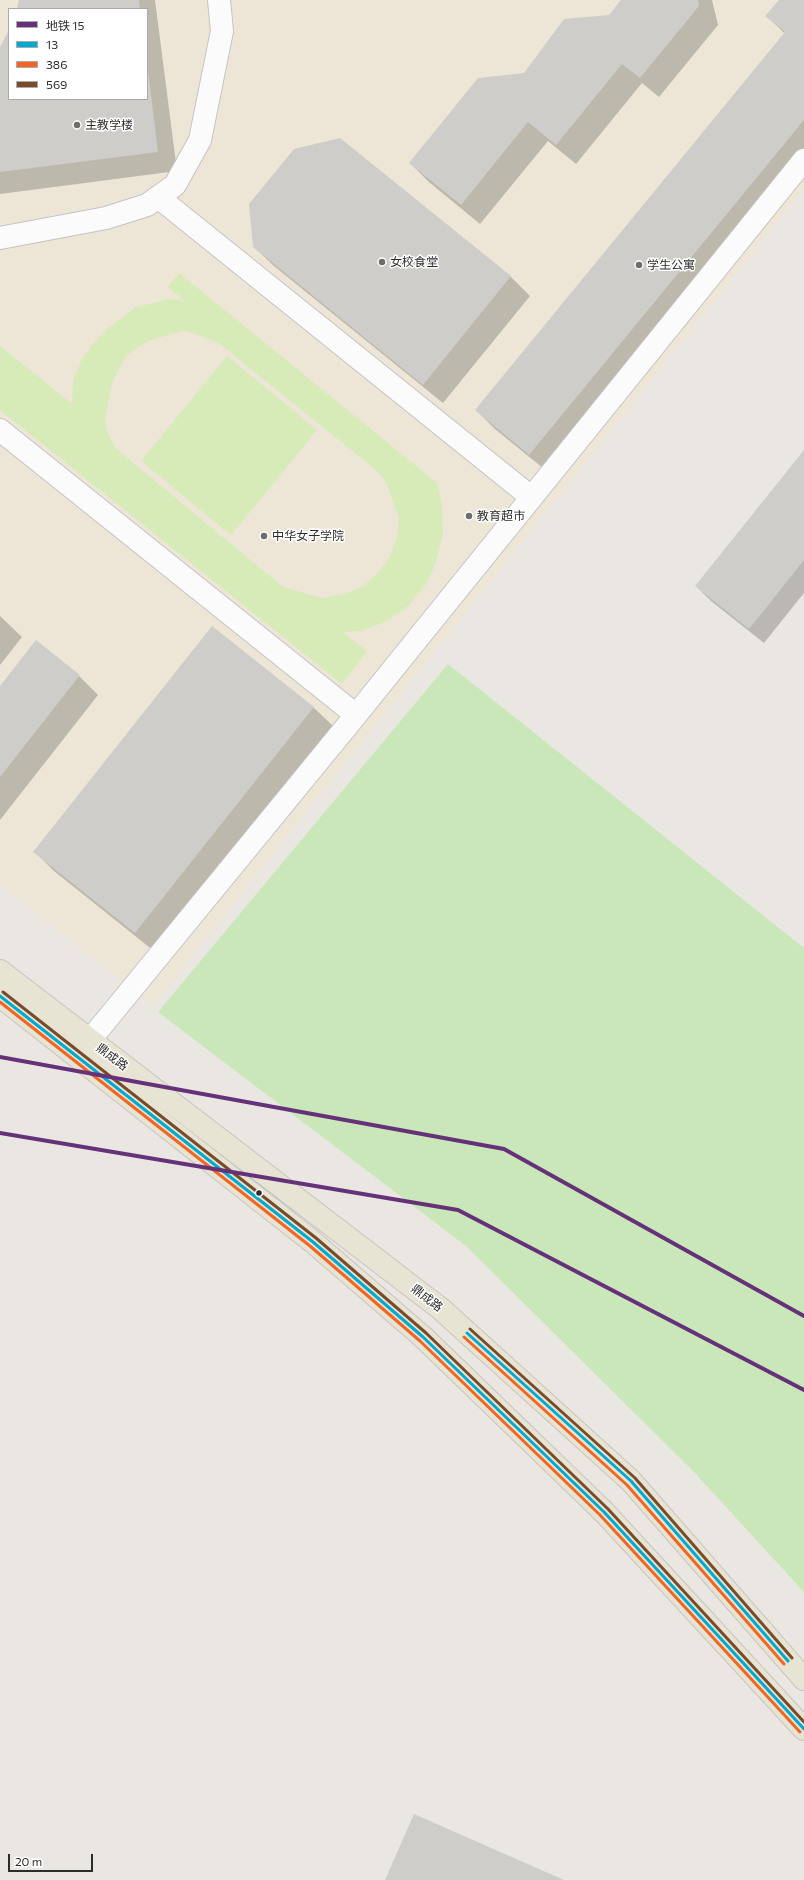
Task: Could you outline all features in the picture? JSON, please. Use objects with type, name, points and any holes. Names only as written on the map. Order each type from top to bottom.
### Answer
[{"type":"main road","name":"鼎成路","points":[[0,971],[441,1309],[631,1481],[804,1679]]},
{"type":"main road","name":"鼎成路","points":[[0,996],[314,1242],[423,1337],[604,1512],[804,1729]]},
{"type":"lane","points":[[0,238],[106,218],[147,205],[175,185],[200,140],[222,31],[219,0]]},
{"type":"lane","points":[[90,1040],[356,715],[804,160]]},
{"type":"lane","points":[[158,197],[532,497]]},
{"type":"lane","points":[[0,430],[356,715]]},
{"type":"shaded area","name":"中华女子学院","points":[[0,0],[804,0],[804,188],[153,1006],[0,884]]},
{"type":"green space","points":[[179,273],[437,483],[442,506],[443,534],[435,565],[426,584],[408,606],[387,621],[362,631],[342,632],[367,651],[342,684],[0,410],[0,346],[72,404],[73,381],[81,361],[92,345],[105,331],[136,307],[170,299],[186,302],[168,287]],"holes":[[[182,331],[199,335],[220,344],[376,470],[386,482],[399,518],[397,536],[391,555],[379,572],[362,587],[344,594],[321,598],[283,587],[115,448],[108,434],[105,419],[111,387],[118,370],[127,355],[147,341]]]},
{"type":"green space","points":[[227,356],[317,430],[231,535],[141,461]]},
{"type":"green space","points":[[448,664],[804,948],[804,1592],[693,1471],[466,1246],[158,1012]]},
{"type":"building","points":[[19,0],[139,0],[140,8],[17,8]]},
{"type":"building","points":[[621,0],[698,0],[699,6],[640,78],[622,64],[556,145],[528,122],[461,205],[409,163],[478,78],[524,73],[564,19],[609,15]]},
{"type":"building","name":"学生公寓","points":[[779,0],[804,0],[804,120],[529,455],[475,410],[785,32],[765,16]]},
{"type":"building","name":"主教学楼","points":[[8,32],[8,100],[148,100],[148,70],[158,152],[0,172],[0,47]]},
{"type":"building","name":"女校食堂","points":[[340,138],[511,276],[423,385],[253,247],[249,204],[294,149]]},
{"type":"building","points":[[804,450],[804,560],[749,629],[695,586]]},
{"type":"building","points":[[212,626],[314,707],[135,933],[33,852]]},
{"type":"building","points":[[36,640],[80,675],[0,777],[0,686]]},
{"type":"building","points":[[414,1814],[564,1880],[385,1880]]},
{"type":"metro line","name":"15","points":[[0,1057],[504,1149],[804,1316]]},
{"type":"metro line","name":"15","points":[[0,1133],[458,1210],[804,1390]]},
{"type":"transit line","name":"569","points":[[3,992],[316,1238],[426,1333],[608,1509],[804,1722]]},
{"type":"transit line","name":"13","points":[[0,996],[313,1242],[423,1337],[604,1512],[804,1729]]},
{"type":"transit line","name":"386","points":[[0,1002],[310,1246],[420,1341],[600,1515],[800,1732]]},
{"type":"transit line","name":"569","points":[[470,1329],[635,1478],[792,1658]]},
{"type":"transit line","name":"13","points":[[467,1333],[631,1481],[788,1661]]},
{"type":"transit line","name":"386","points":[[464,1337],[627,1485],[784,1664]]},
{"type":"place","name":"主教学楼","points":[[77,125]]},
{"type":"place","name":"女校食堂","points":[[382,262]]},
{"type":"place","name":"学生公寓","points":[[639,265]]},
{"type":"place","name":"教育超市","points":[[469,516]]},
{"type":"place","name":"中华女子学院","points":[[264,536]]}]
